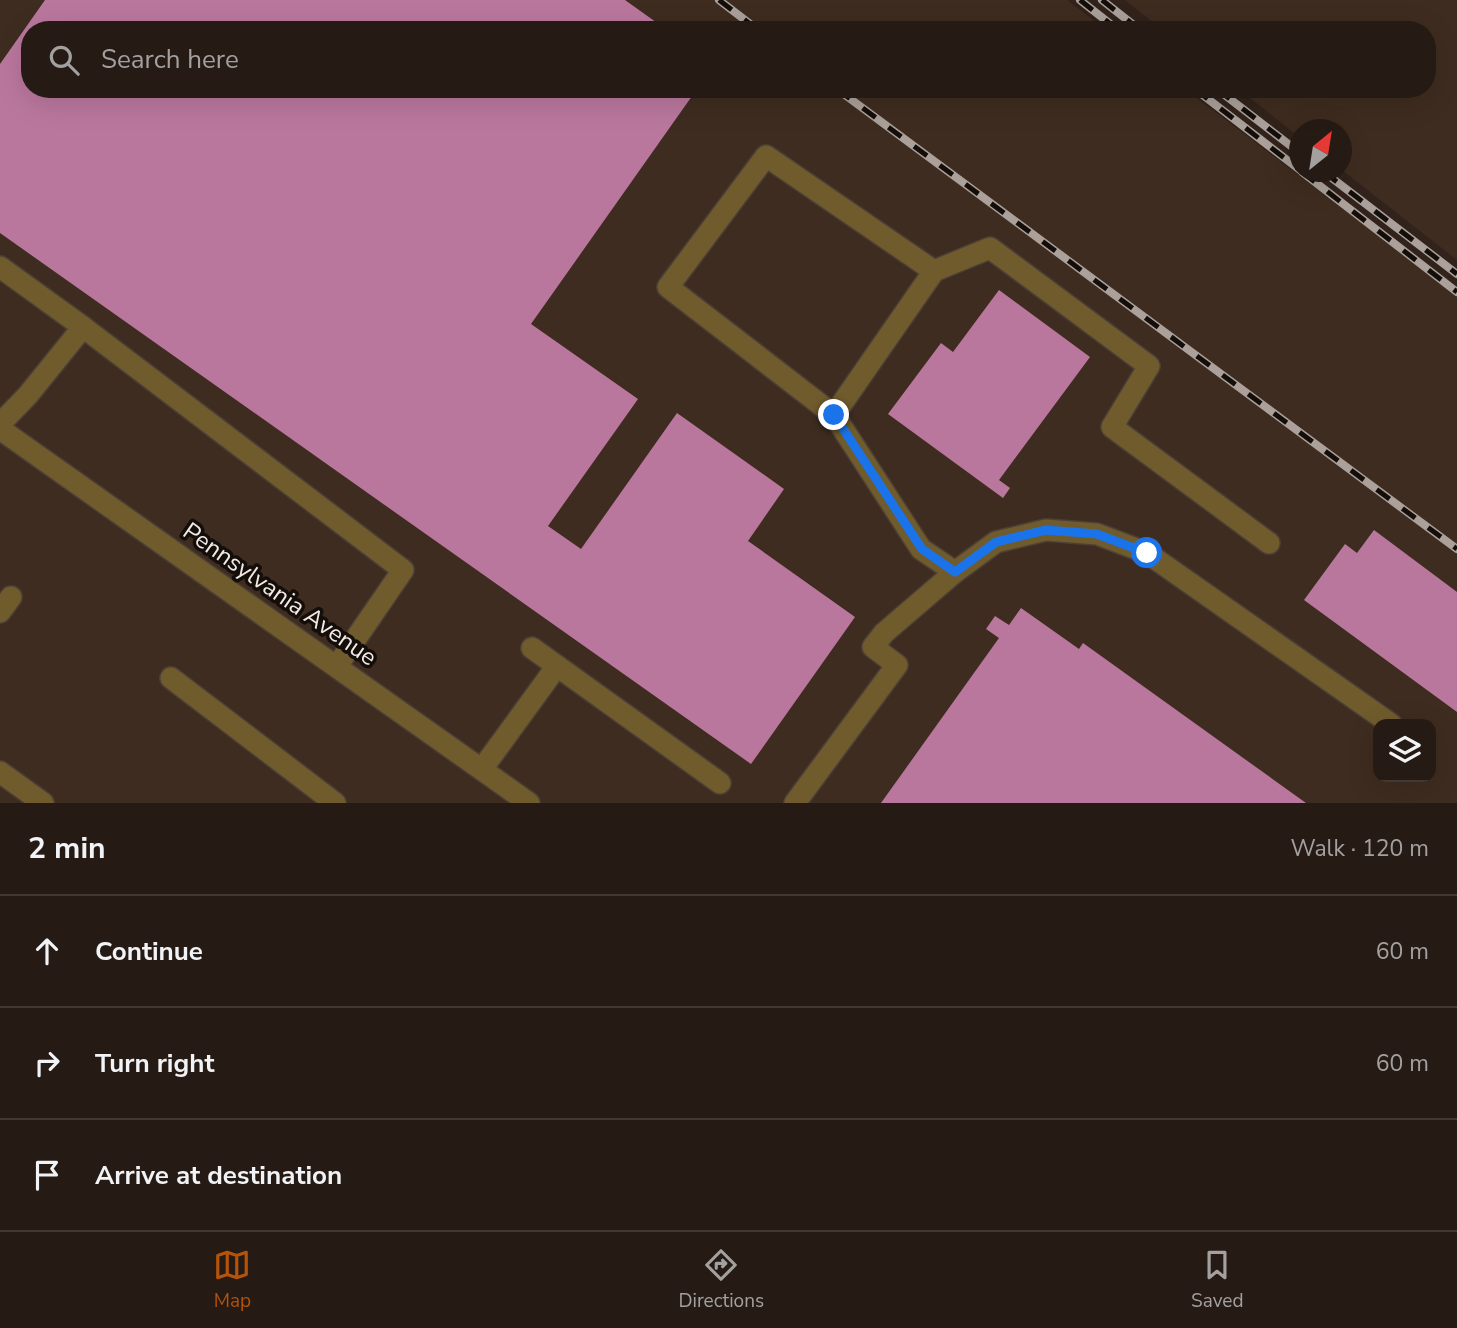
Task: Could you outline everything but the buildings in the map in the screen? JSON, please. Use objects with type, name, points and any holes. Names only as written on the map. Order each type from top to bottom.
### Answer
[{"type":"street","points":[[934,271],[766,156],[668,287],[834,415],[922,549],[955,572]]},
{"type":"street","points":[[834,415],[934,271],[990,248],[1149,366],[1112,427],[1269,543]]},
{"type":"street","points":[[0,267],[403,570],[337,666]]},
{"type":"street","points":[[0,427],[29,396],[83,327]]},
{"type":"street","name":"Pennsylvania Avenue","points":[[0,427],[529,803]]},
{"type":"street","points":[[795,803],[897,665],[873,648],[884,633],[955,572],[996,542],[1046,530],[1097,534],[1147,553],[1384,719]]},
{"type":"street","points":[[532,648],[720,783]]},
{"type":"street","points":[[482,769],[557,666]]},
{"type":"street","points":[[170,678],[335,803]]},
{"type":"street","points":[[0,772],[43,803]]},
{"type":"shaded area","points":[[0,0],[1067,0],[1094,21],[21,21],[21,98],[1197,98],[1289,168],[1289,182],[1308,182],[1457,295],[1457,803],[0,803]]},
{"type":"shaded area","points":[[1125,0],[1457,0],[1457,260],[1352,178],[1352,119],[1289,119],[1289,129],[1250,98],[1436,98],[1436,21],[1152,21]]},
{"type":"railway","points":[[719,0],[746,21]]},
{"type":"railway","points":[[1080,0],[1107,21]]},
{"type":"railway","points":[[1102,0],[1129,21]]},
{"type":"railway","points":[[849,98],[1457,549]]},
{"type":"railway","points":[[1207,98],[1289,162]]},
{"type":"railway","points":[[1229,98],[1289,145]]},
{"type":"railway","points":[[1315,182],[1457,292]]},
{"type":"railway","points":[[1337,182],[1457,274]]},
{"type":"route","points":[[834,415],[922,549],[955,572],[996,542],[1046,530],[1097,534],[1147,553]]}]
